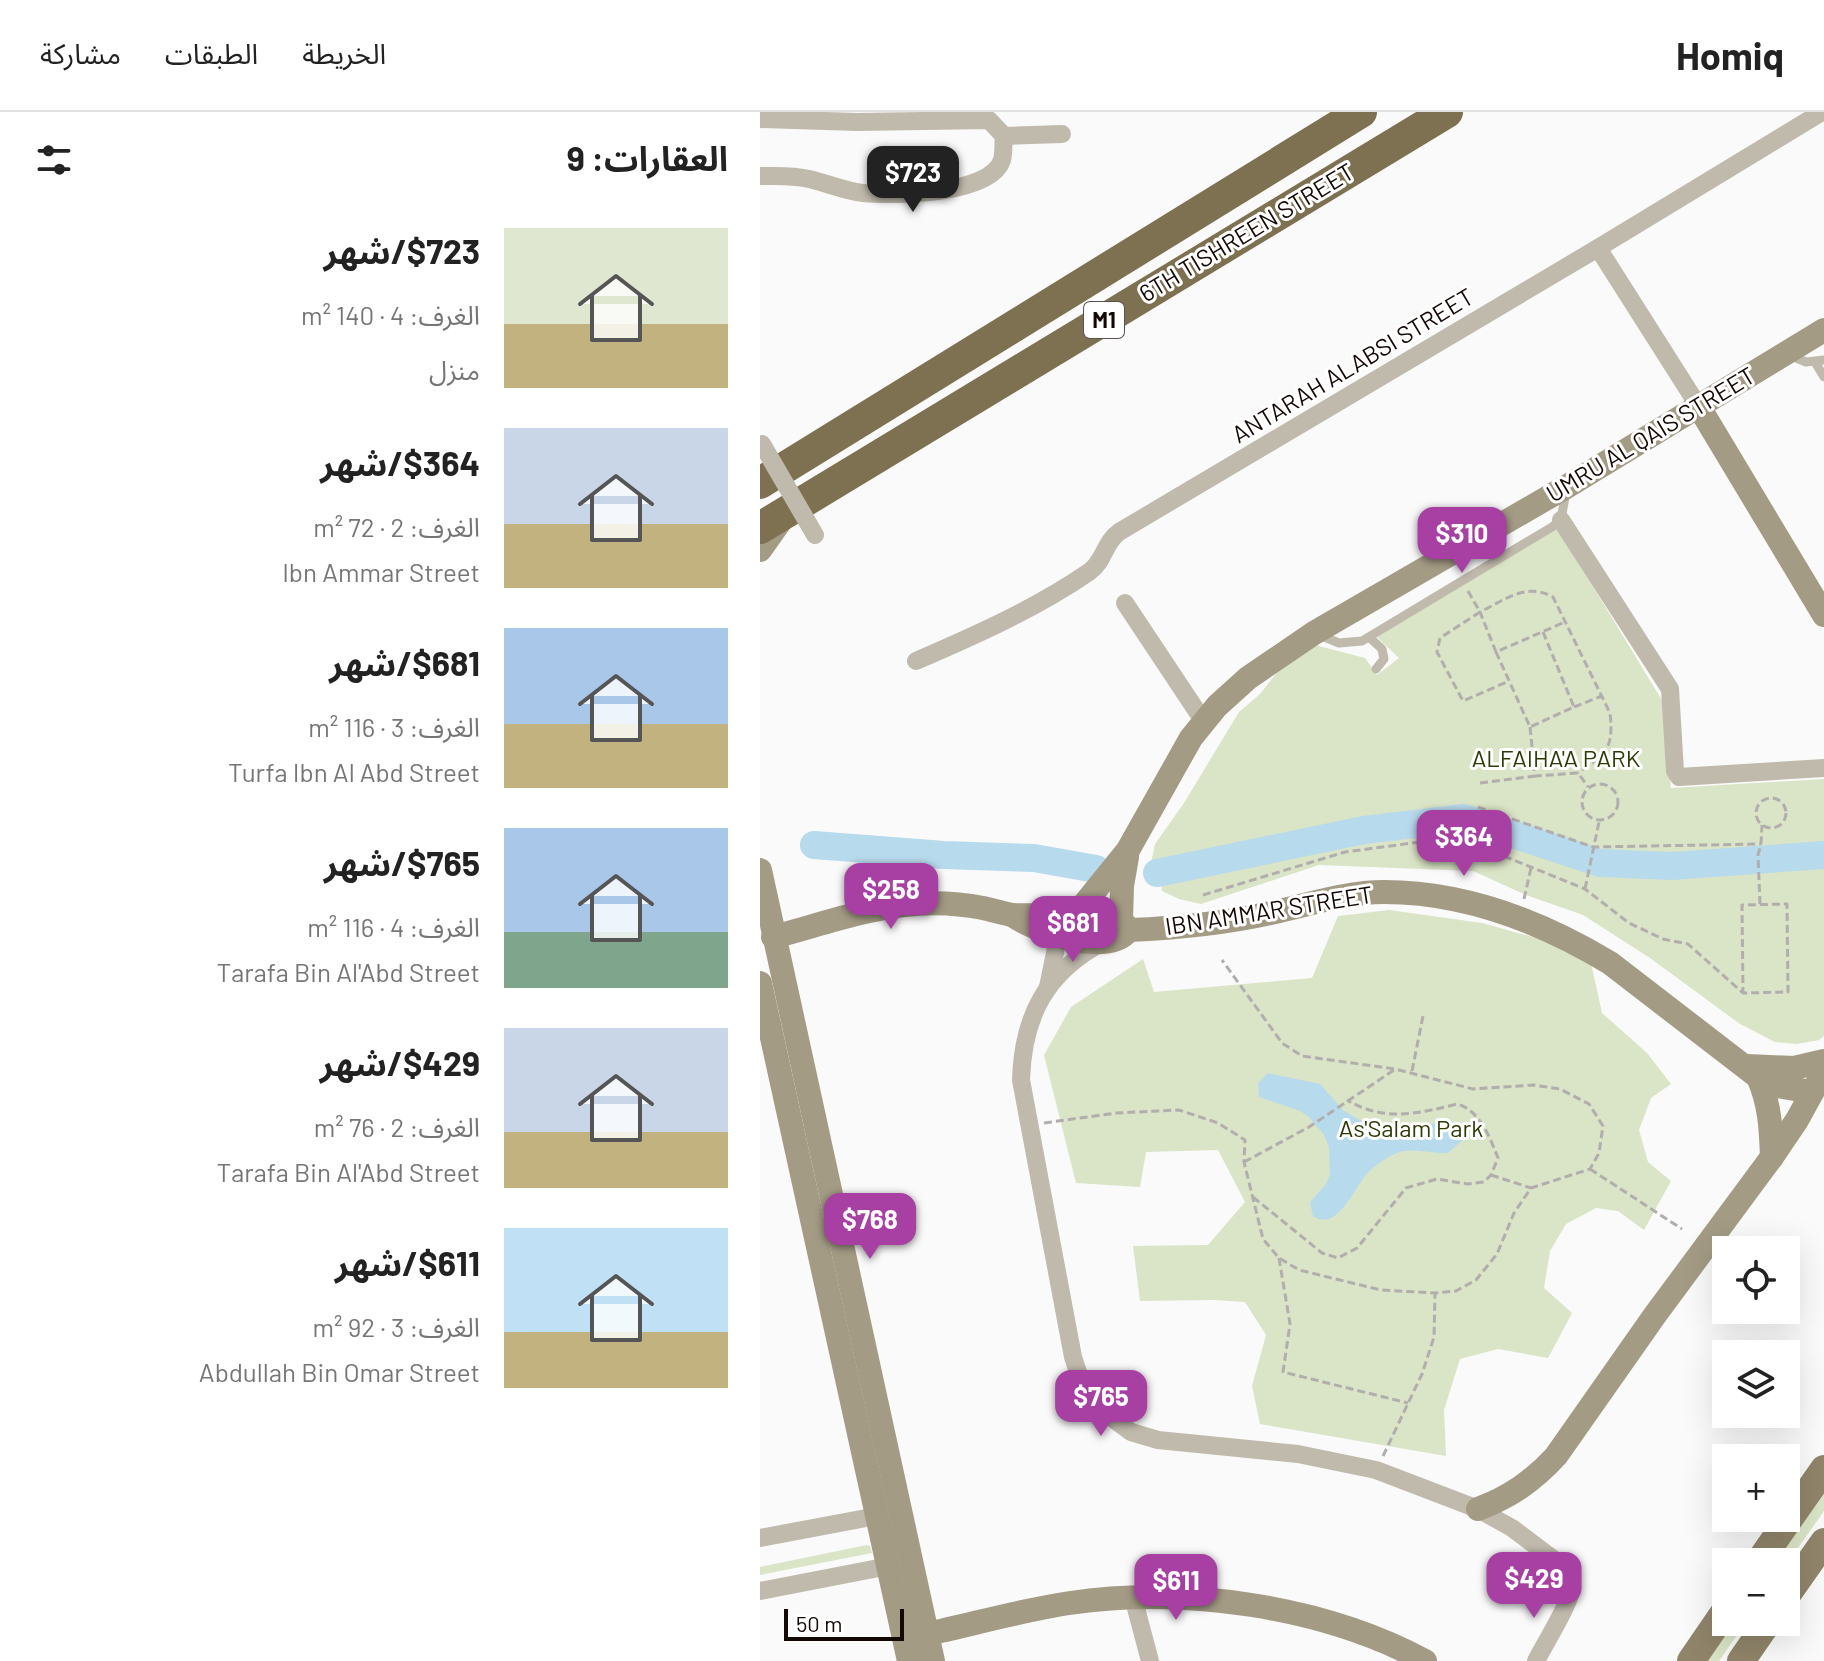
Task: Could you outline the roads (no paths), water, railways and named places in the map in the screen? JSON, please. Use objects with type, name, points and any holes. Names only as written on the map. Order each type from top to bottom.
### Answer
[{"type":"highway","name":"6TH TISHREEN STREET","points":[[760,483],[1361,112]]},
{"type":"highway","name":"6TH TISHREEN STREET","points":[[760,528],[1447,112]]},
{"type":"main road","points":[[1769,1548],[1824,1469]]},
{"type":"main road","points":[[1800,1576],[1824,1542]]},
{"type":"main road","points":[[1691,1661],[1712,1630]]},
{"type":"main road","points":[[1741,1661],[1758,1636]]},
{"type":"street","name":"ANTARAH ALABSI STREET","points":[[916,661],[1027,610],[1094,569],[1109,541],[1119,532],[1822,112]]},
{"type":"street","points":[[760,119],[787,116],[990,116],[1004,136],[1002,161],[993,174],[945,190],[862,193],[809,179],[760,176]]},
{"type":"street","points":[[1004,136],[1062,134]]},
{"type":"street","points":[[1598,248],[1699,407],[1824,615]]},
{"type":"street","name":"UMRU AL QAIS STREET","points":[[1077,913],[1128,850],[1180,755],[1204,722],[1248,678],[1314,633],[1566,487],[1824,330]]},
{"type":"street","points":[[762,444],[815,535]]},
{"type":"street","points":[[760,550],[788,510]]},
{"type":"street","points":[[1561,520],[1670,689],[1675,771],[1679,777],[1824,768]]},
{"type":"street","points":[[1125,603],[1204,722]]},
{"type":"street","name":"UMRU AL QAIS STREET","points":[[1119,931],[1128,850]]},
{"type":"street","points":[[760,870],[773,937],[777,1043],[909,1661]]},
{"type":"street","name":"IBN AMMAR STREET","points":[[1012,915],[1032,928],[1058,938],[1239,919],[1335,898],[1382,892],[1442,898],[1516,917],[1557,934],[1610,963],[1752,1072],[1777,1086],[1818,1081]]},
{"type":"street","name":"IBN AMMAR STREET","points":[[773,937],[903,905],[969,905],[1012,915],[1077,913],[1105,916],[1119,931]]},
{"type":"street","points":[[1077,913],[1058,938],[1048,987],[1027,1031],[1021,1080],[1073,1357],[1082,1384],[1097,1407],[1119,1425],[1144,1437],[1298,1454],[1376,1470],[1478,1509],[1512,1528],[1566,1570],[1572,1584],[1569,1598],[1536,1661]]},
{"type":"street","points":[[1048,987],[1074,960],[1119,931]]},
{"type":"street","points":[[760,983],[933,1661]]},
{"type":"street","points":[[1772,1157],[1766,1095],[1752,1072],[1824,1061]]},
{"type":"street","points":[[1478,1509],[1529,1483],[1556,1456],[1772,1157],[1818,1081]]},
{"type":"street","points":[[760,1538],[877,1516]]},
{"type":"street","points":[[760,1591],[889,1566]]},
{"type":"street","points":[[927,1634],[1069,1603],[1133,1597],[1206,1600],[1279,1611],[1361,1634],[1419,1660]]},
{"type":"street","points":[[1133,1597],[1150,1661]]},
{"type":"lane","points":[[1786,353],[1799,360],[1820,361],[1824,377]]},
{"type":"lane","points":[[1314,633],[1339,643],[1351,644],[1369,637],[1561,520],[1566,487]]},
{"type":"lane","points":[[1369,637],[1382,649],[1384,659],[1376,669]]},
{"type":"water","points":[[1268,1073],[1320,1084],[1344,1111],[1370,1126],[1389,1130],[1420,1128],[1446,1119],[1461,1125],[1465,1138],[1448,1153],[1409,1151],[1389,1157],[1369,1172],[1337,1214],[1321,1220],[1313,1216],[1310,1202],[1330,1175],[1329,1147],[1324,1135],[1308,1116],[1259,1097],[1258,1083]]},
{"type":"waterway","points":[[1157,873],[1364,830],[1464,818],[1600,863],[1672,866],[1824,855]]},
{"type":"waterway","points":[[814,845],[1034,858],[1096,869]]},
{"type":"park label","name":"ALFAIHA'A PARK","points":[[1556,759]]},
{"type":"park label","name":"As'Salam Park","points":[[1411,1129]]}]
